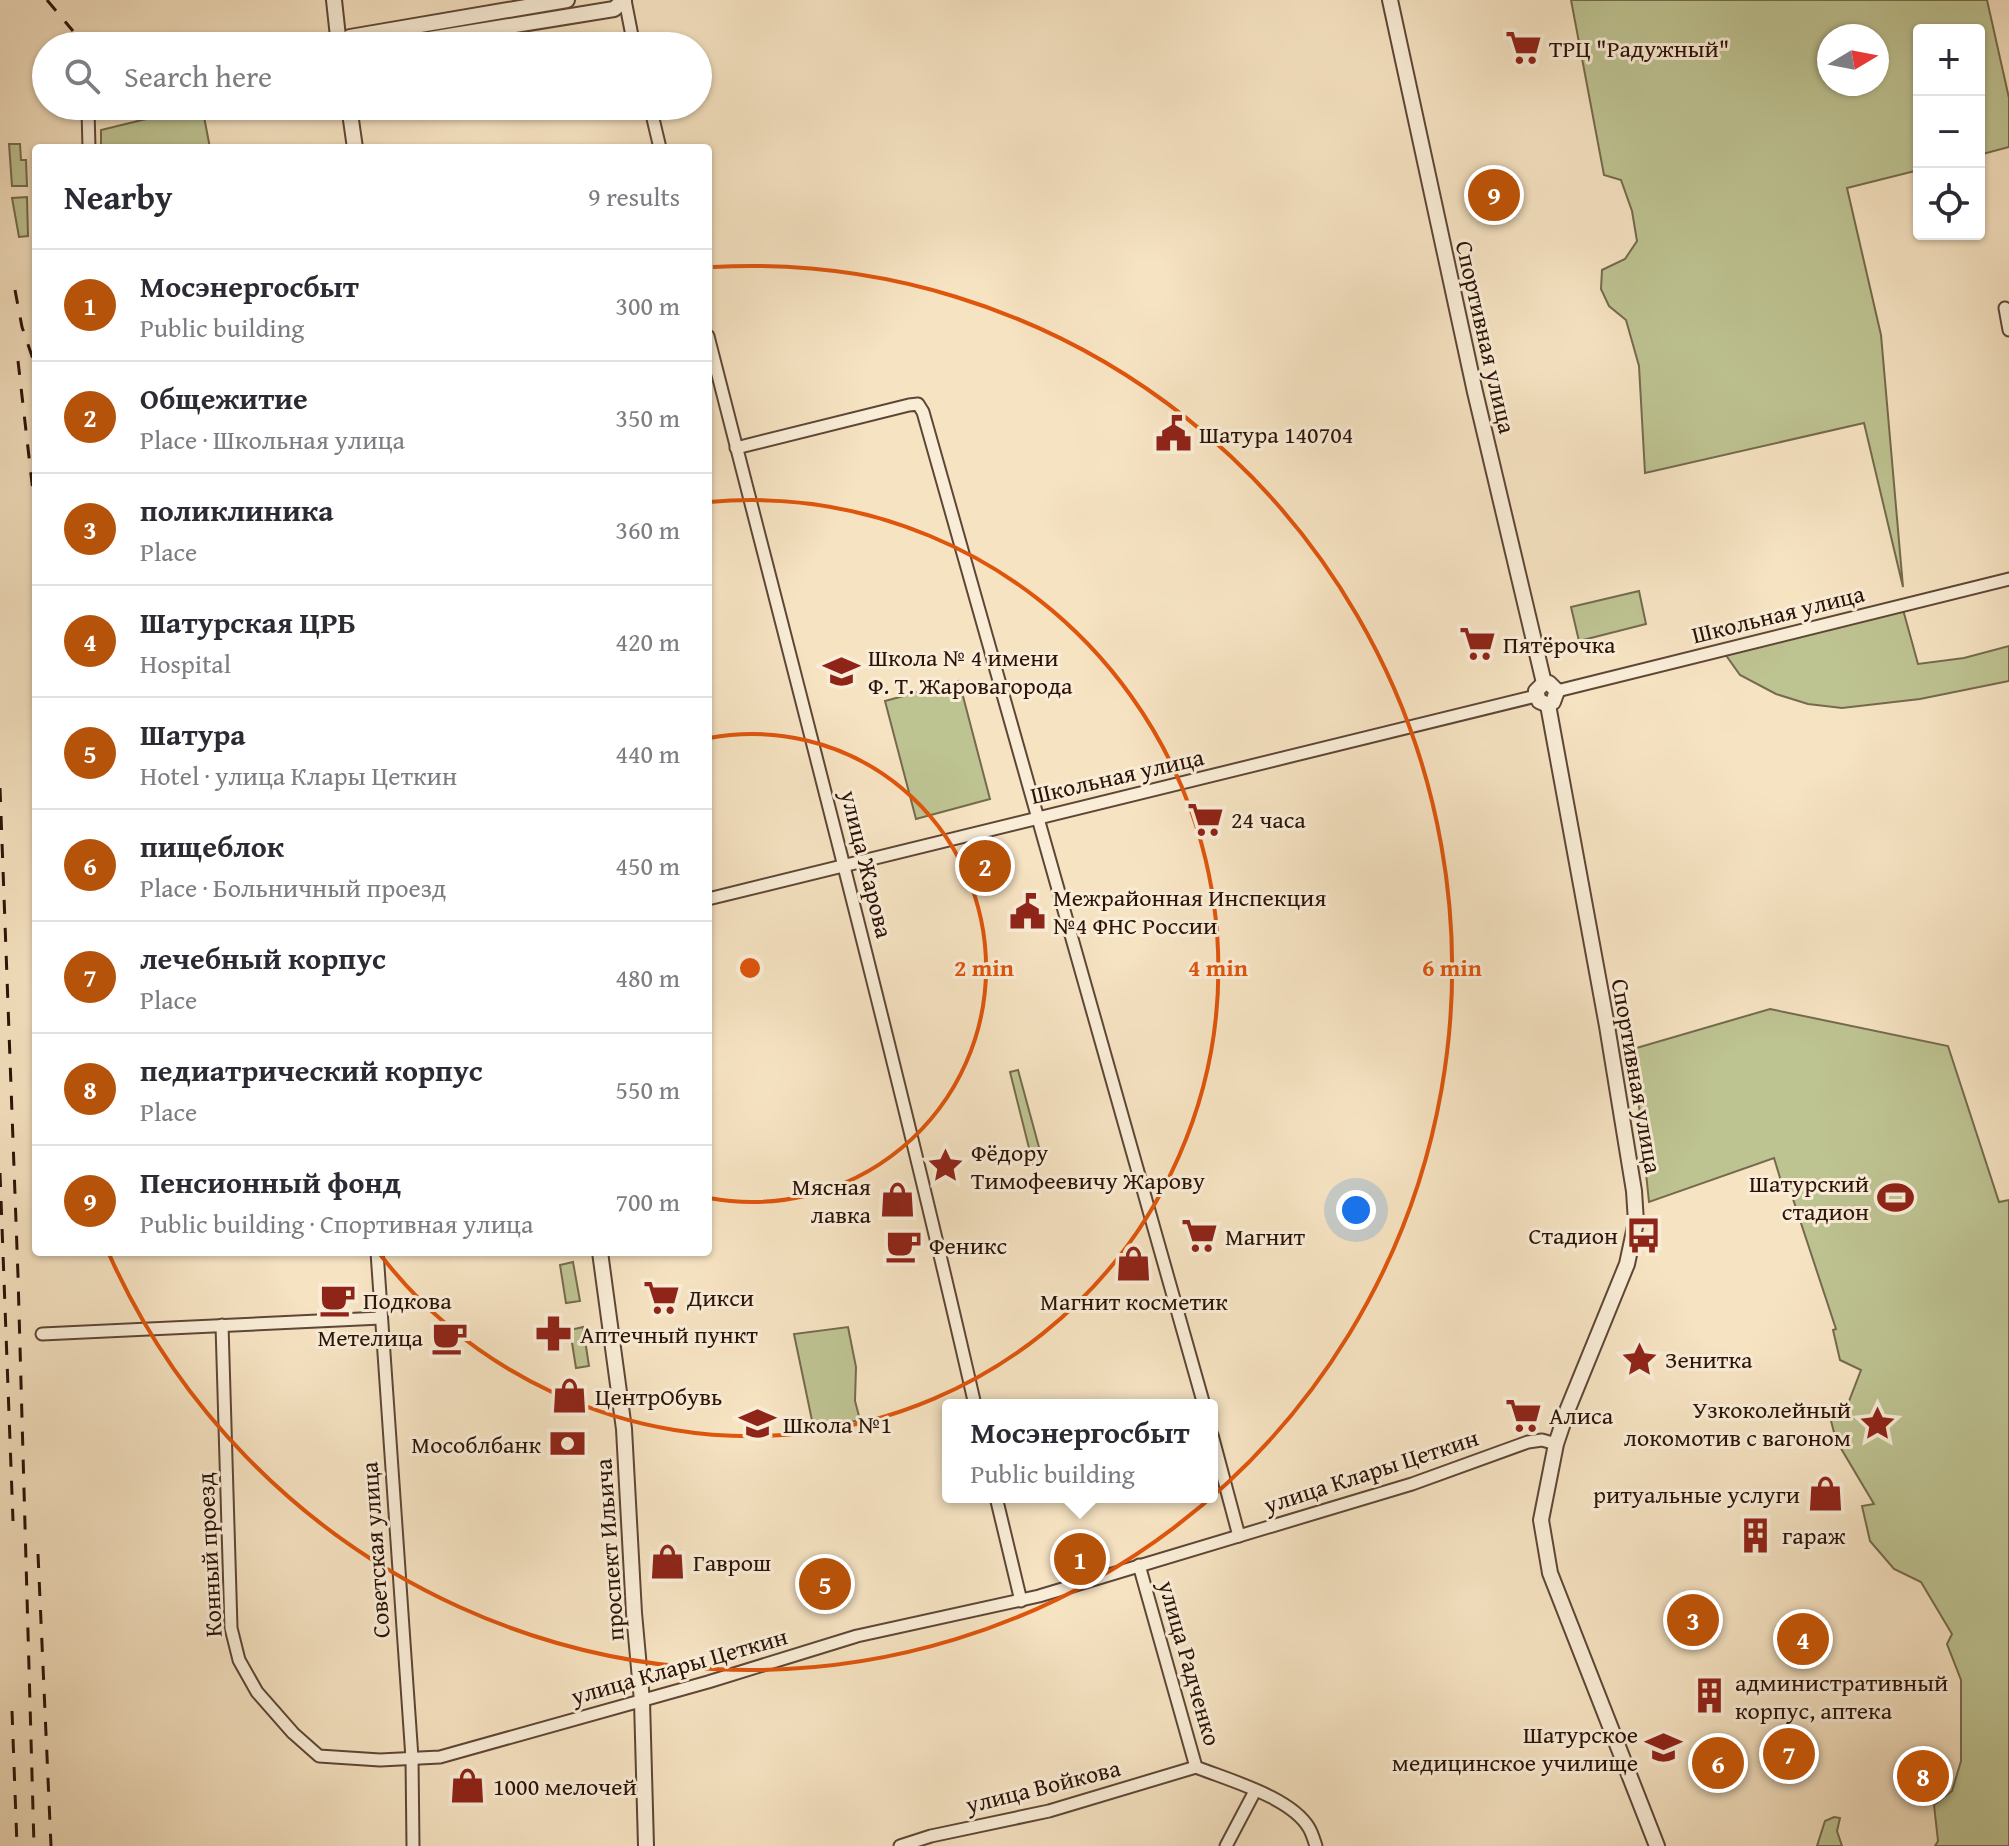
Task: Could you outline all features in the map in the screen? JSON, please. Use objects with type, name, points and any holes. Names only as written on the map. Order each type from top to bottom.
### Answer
[{"type":"street","points":[[334,0],[337,32]]},
{"type":"street","points":[[379,32],[567,0]]},
{"type":"street","points":[[473,32],[614,9],[624,0],[631,32]]},
{"type":"street","name":"Спортивная улица","points":[[1390,0],[1475,392],[1546,694],[1634,1191],[1636,1222],[1627,1264],[1567,1411],[1556,1444],[1541,1520],[1546,1558],[1565,1613],[1657,1846]]},
{"type":"street","points":[[89,144],[92,120]]},
{"type":"street","points":[[351,120],[354,144]]},
{"type":"street","points":[[653,120],[659,144]]},
{"type":"street","points":[[2005,308],[2009,330]]},
{"type":"street","name":"улица Жарова","points":[[712,352],[846,866],[933,1218],[974,1399]]},
{"type":"street","points":[[736,448],[918,404],[923,412],[1202,1399]]},
{"type":"street","name":"Школьная улица","points":[[712,898],[2009,579]]},
{"type":"street","name":"Советская улица","points":[[377,1256],[412,1758],[413,1846]]},
{"type":"street","name":"проспект Ильича","points":[[601,1256],[624,1429],[642,1701],[646,1846]]},
{"type":"street","points":[[42,1334],[381,1318]]},
{"type":"street","name":"Конный проезд","points":[[222,1325],[231,1628],[239,1660],[257,1692],[293,1733],[319,1756],[380,1760],[412,1758]]},
{"type":"street","name":"улица Клары Цеткин","points":[[412,1758],[440,1757],[642,1701],[857,1636],[1021,1601],[1412,1484],[1528,1442],[1542,1440],[1556,1444]]},
{"type":"street","points":[[1218,1457],[1239,1536]]},
{"type":"street","points":[[997,1503],[1021,1601]]},
{"type":"street","name":"улица Радченко","points":[[1139,1565],[1196,1767],[1289,1807],[1308,1826],[1316,1846]]},
{"type":"street","name":"улица Войкова","points":[[900,1846],[931,1836],[1049,1811],[1196,1767]]},
{"type":"street","points":[[1226,1846],[1255,1791]]},
{"type":"green space","points":[[1571,0],[1987,0],[2009,98],[2009,147],[1985,153],[1985,24],[1913,24],[1913,172],[1847,188],[1881,335],[1903,587],[1864,423],[1645,473],[1639,366],[1626,320],[1609,306],[1601,289],[1602,270],[1625,259],[1637,241],[1632,211],[1621,180],[1604,175]]},
{"type":"green space","points":[[142,120],[205,120],[209,144],[101,144],[101,130]]},
{"type":"green space","points":[[9,144],[20,144],[21,160],[26,160],[27,186],[12,186]]},
{"type":"green space","points":[[27,197],[28,236],[19,237],[12,198]]},
{"type":"green space","points":[[1639,591],[1646,624],[1579,641],[1571,607]]},
{"type":"green space","points":[[1902,606],[1918,664],[1964,658],[2009,646],[2009,681],[1920,699],[1842,708],[1808,704],[1776,694],[1740,675],[1723,651]]},
{"type":"green space","points":[[959,681],[990,799],[916,819],[885,701]]},
{"type":"green space","name":"Шатурский стадион","points":[[1770,1009],[1948,1046],[1999,1202],[2009,1200],[2009,1846],[1935,1846],[1938,1841],[1934,1805],[1952,1791],[1961,1761],[1961,1680],[1947,1644],[1952,1634],[1921,1582],[1894,1569],[1870,1541],[1862,1506],[1874,1504],[1836,1440],[1829,1413],[1849,1401],[1861,1370],[1840,1360],[1833,1330],[1836,1329],[1790,1190],[1784,1191],[1774,1158],[1649,1202],[1633,1049]]},
{"type":"green space","points":[[1018,1070],[1043,1162],[1033,1164],[1010,1072]]},
{"type":"green space","points":[[573,1262],[580,1301],[566,1303],[560,1265]]},
{"type":"green space","points":[[583,1327],[589,1366],[576,1368],[570,1330]]},
{"type":"green space","points":[[848,1327],[856,1367],[855,1401],[860,1420],[814,1430],[794,1334]]},
{"type":"green space","points":[[1840,1818],[1837,1831],[1842,1846],[1817,1846],[1825,1821]]},
{"type":"railway","points":[[47,0],[73,31]]},
{"type":"railway","points":[[15,290],[22,327],[32,356]]},
{"type":"railway","points":[[18,361],[32,483]]},
{"type":"railway","points":[[0,788],[34,1846]]},
{"type":"railway","points":[[0,1173],[13,1521]]},
{"type":"railway","points":[[38,1554],[51,1846]]},
{"type":"railway","points":[[12,1711],[17,1846]]},
{"type":"place","name":"ТРЦ \"Радужный\"","points":[[1523,48]]},
{"type":"place","name":"Пенсионный фонд","points":[[1494,195]]},
{"type":"place","name":"Шатура 140704","points":[[1173,434]]},
{"type":"place","name":"Пятёрочка","points":[[1477,644]]},
{"type":"place","name":"Школа № 4 имени Ф. Т. Жаровагорода","points":[[842,671]]},
{"type":"place","name":"24 часа","points":[[1205,819]]},
{"type":"place","name":"Общежитие","points":[[985,866]]},
{"type":"place","name":"Межрайонная Инспекция №4 ФНС России","points":[[1027,911]]},
{"type":"place","name":"Фёдору Тимофеевичу Жарову","points":[[945,1166]]},
{"type":"place","name":"Шатурский стадион","points":[[1895,1197]]},
{"type":"place","name":"Мясная лавка","points":[[897,1200]]},
{"type":"place","name":"Стадион","points":[[1644,1235]]},
{"type":"place","name":"Магнит","points":[[1199,1236]]},
{"type":"place","name":"Феникс","points":[[903,1245]]},
{"type":"place","name":"Магнит косметик","points":[[1134,1264]]},
{"type":"place","name":"Дикси","points":[[661,1297]]},
{"type":"place","name":"Подкова","points":[[337,1300]]},
{"type":"place","name":"Аптечный пункт","points":[[554,1334]]},
{"type":"place","name":"Метелица","points":[[449,1337]]},
{"type":"place","name":"Зенитка","points":[[1639,1359]]},
{"type":"place","name":"ЦентрОбувь","points":[[569,1396]]},
{"type":"place","name":"Алиса","points":[[1523,1415]]},
{"type":"place","name":"Узкоколейный локомотив с вагоном","points":[[1877,1423]]},
{"type":"place","name":"Школа №1","points":[[757,1424]]},
{"type":"place","name":"Мособлбанк","points":[[567,1444]]},
{"type":"place","name":"ритуальные услуги","points":[[1826,1494]]},
{"type":"place","name":"гараж","points":[[1756,1535]]},
{"type":"place","name":"Мосэнергосбыт","points":[[1080,1559]]},
{"type":"place","name":"Гаврош","points":[[667,1562]]},
{"type":"place","name":"Шатура","points":[[825,1584]]},
{"type":"place","name":"поликлиника","points":[[1693,1620]]},
{"type":"place","name":"Шатурская ЦРБ","points":[[1803,1639]]},
{"type":"place","name":"административный корпус, аптека","points":[[1709,1696]]},
{"type":"place","name":"Шатурское медицинское училище","points":[[1664,1748]]},
{"type":"place","name":"лечебный корпус","points":[[1789,1754]]},
{"type":"place","name":"пищеблок","points":[[1718,1763]]},
{"type":"place","name":"педиатрический корпус","points":[[1923,1776]]},
{"type":"place","name":"1000 мелочей","points":[[467,1786]]}]
